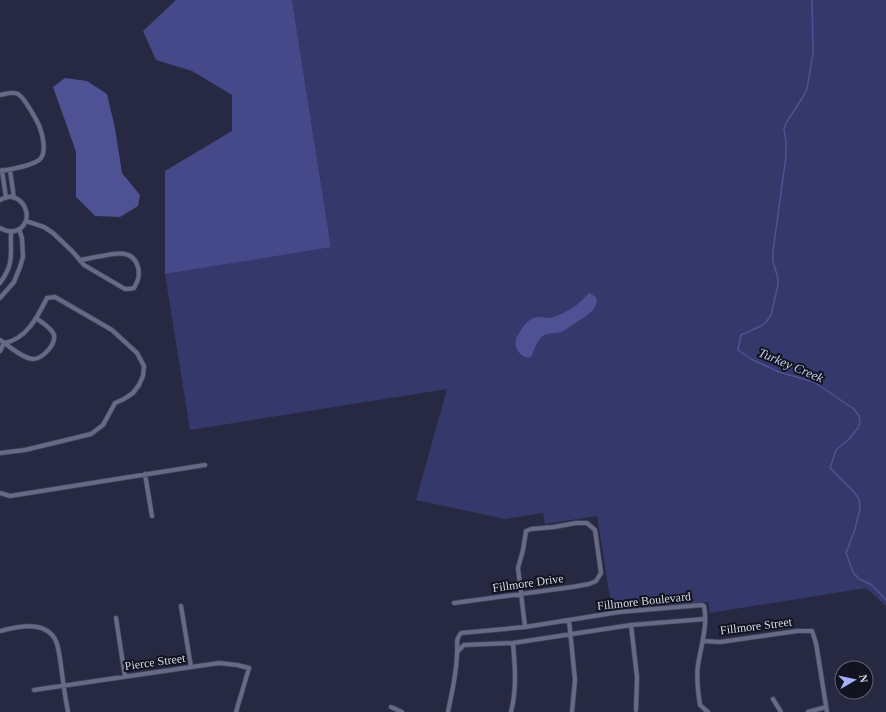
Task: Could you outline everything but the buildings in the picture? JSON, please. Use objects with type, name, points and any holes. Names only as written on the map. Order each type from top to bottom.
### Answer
[{"type":"street","points":[[0,95],[12,93],[19,94],[40,127],[44,151],[41,158],[37,162],[10,170],[1,171],[6,198]]},
{"type":"street","points":[[10,170],[14,198]]},
{"type":"street","points":[[0,200],[10,197],[21,201],[27,213],[26,221],[22,227],[11,232],[4,231],[0,228]]},
{"type":"street","points":[[26,221],[44,227],[72,251],[84,265],[125,289],[134,288],[138,281],[140,273],[136,262],[130,256],[117,253],[80,260]]},
{"type":"street","points":[[0,298],[14,282],[23,257],[22,238],[19,228]]},
{"type":"street","points":[[0,283],[6,275],[12,256],[11,232]]},
{"type":"street","points":[[0,453],[25,450],[91,434],[103,426],[115,402],[124,399],[133,393],[143,376],[144,366],[137,353],[112,330],[55,297],[47,298],[41,311],[21,336],[15,340],[2,342]]},
{"type":"street","points":[[2,342],[22,355],[32,359],[38,358],[47,352],[53,344],[54,336],[50,329],[36,318]]},
{"type":"street","points":[[0,352],[2,342]]},
{"type":"street","points":[[0,493],[10,496],[204,465]]},
{"type":"street","points":[[145,474],[152,516]]},
{"type":"street","name":"Fillmore Drive","points":[[454,603],[520,594],[589,584],[596,581],[601,573],[595,530],[587,524],[576,523],[526,531],[518,568],[520,594]]},
{"type":"street","points":[[520,594],[525,627]]},
{"type":"street","name":"Fillmore Boulevard","points":[[702,605],[706,611],[705,619],[632,625],[513,643],[464,645],[457,652],[457,638],[460,633],[525,627],[618,612],[702,605]]},
{"type":"street","points":[[181,606],[191,667]]},
{"type":"street","points":[[116,618],[125,677]]},
{"type":"street","points":[[705,619],[703,641],[698,666],[698,687],[700,705],[708,712]]},
{"type":"street","points":[[569,620],[575,680],[572,712]]},
{"type":"street","points":[[632,625],[637,678],[636,710]]},
{"type":"street","points":[[0,631],[12,628],[34,626],[48,631],[56,641],[59,651],[68,712]]},
{"type":"street","name":"Fillmore Street","points":[[703,641],[720,642],[797,631],[812,631],[816,643],[826,707]]},
{"type":"street","points":[[511,712],[513,706],[515,668],[513,643]]},
{"type":"street","points":[[448,712],[455,680],[457,652]]},
{"type":"street","name":"Pierce Street","points":[[34,690],[219,663],[249,668],[236,712]]},
{"type":"street","points":[[773,698],[781,712]]},
{"type":"street","points":[[391,707],[402,712]]},
{"type":"street","points":[[808,712],[826,707],[827,712]]},
{"type":"shaded area","points":[[176,0],[292,0],[331,247],[165,274],[165,171],[232,131],[232,95],[192,71],[156,60],[143,31]]},
{"type":"shaded area","points":[[292,0],[886,0],[886,606],[866,588],[710,613],[708,602],[612,610],[597,516],[545,524],[543,513],[505,519],[416,500],[447,389],[190,430],[165,274],[331,246]]},
{"type":"shaded area","points":[[65,78],[87,81],[107,94],[115,128],[122,173],[140,195],[138,206],[120,217],[95,216],[76,197],[76,152],[53,87]]},
{"type":"shaded area","points":[[589,293],[596,297],[597,302],[590,313],[559,333],[547,334],[543,336],[537,343],[531,357],[524,356],[518,352],[516,344],[517,337],[529,320],[537,317],[552,318],[561,314],[583,300]]},
{"type":"waterway","name":"Turkey Creek","points":[[812,0],[813,53],[807,89],[786,123],[784,130],[786,156],[773,251],[773,261],[778,279],[778,285],[771,315],[761,326],[741,335],[738,350],[753,360],[779,372],[814,382],[854,409],[859,416],[860,422],[858,428],[849,439],[836,450],[830,468],[859,499],[860,509],[855,529],[846,553],[853,572],[859,579],[872,585],[886,600]]}]
